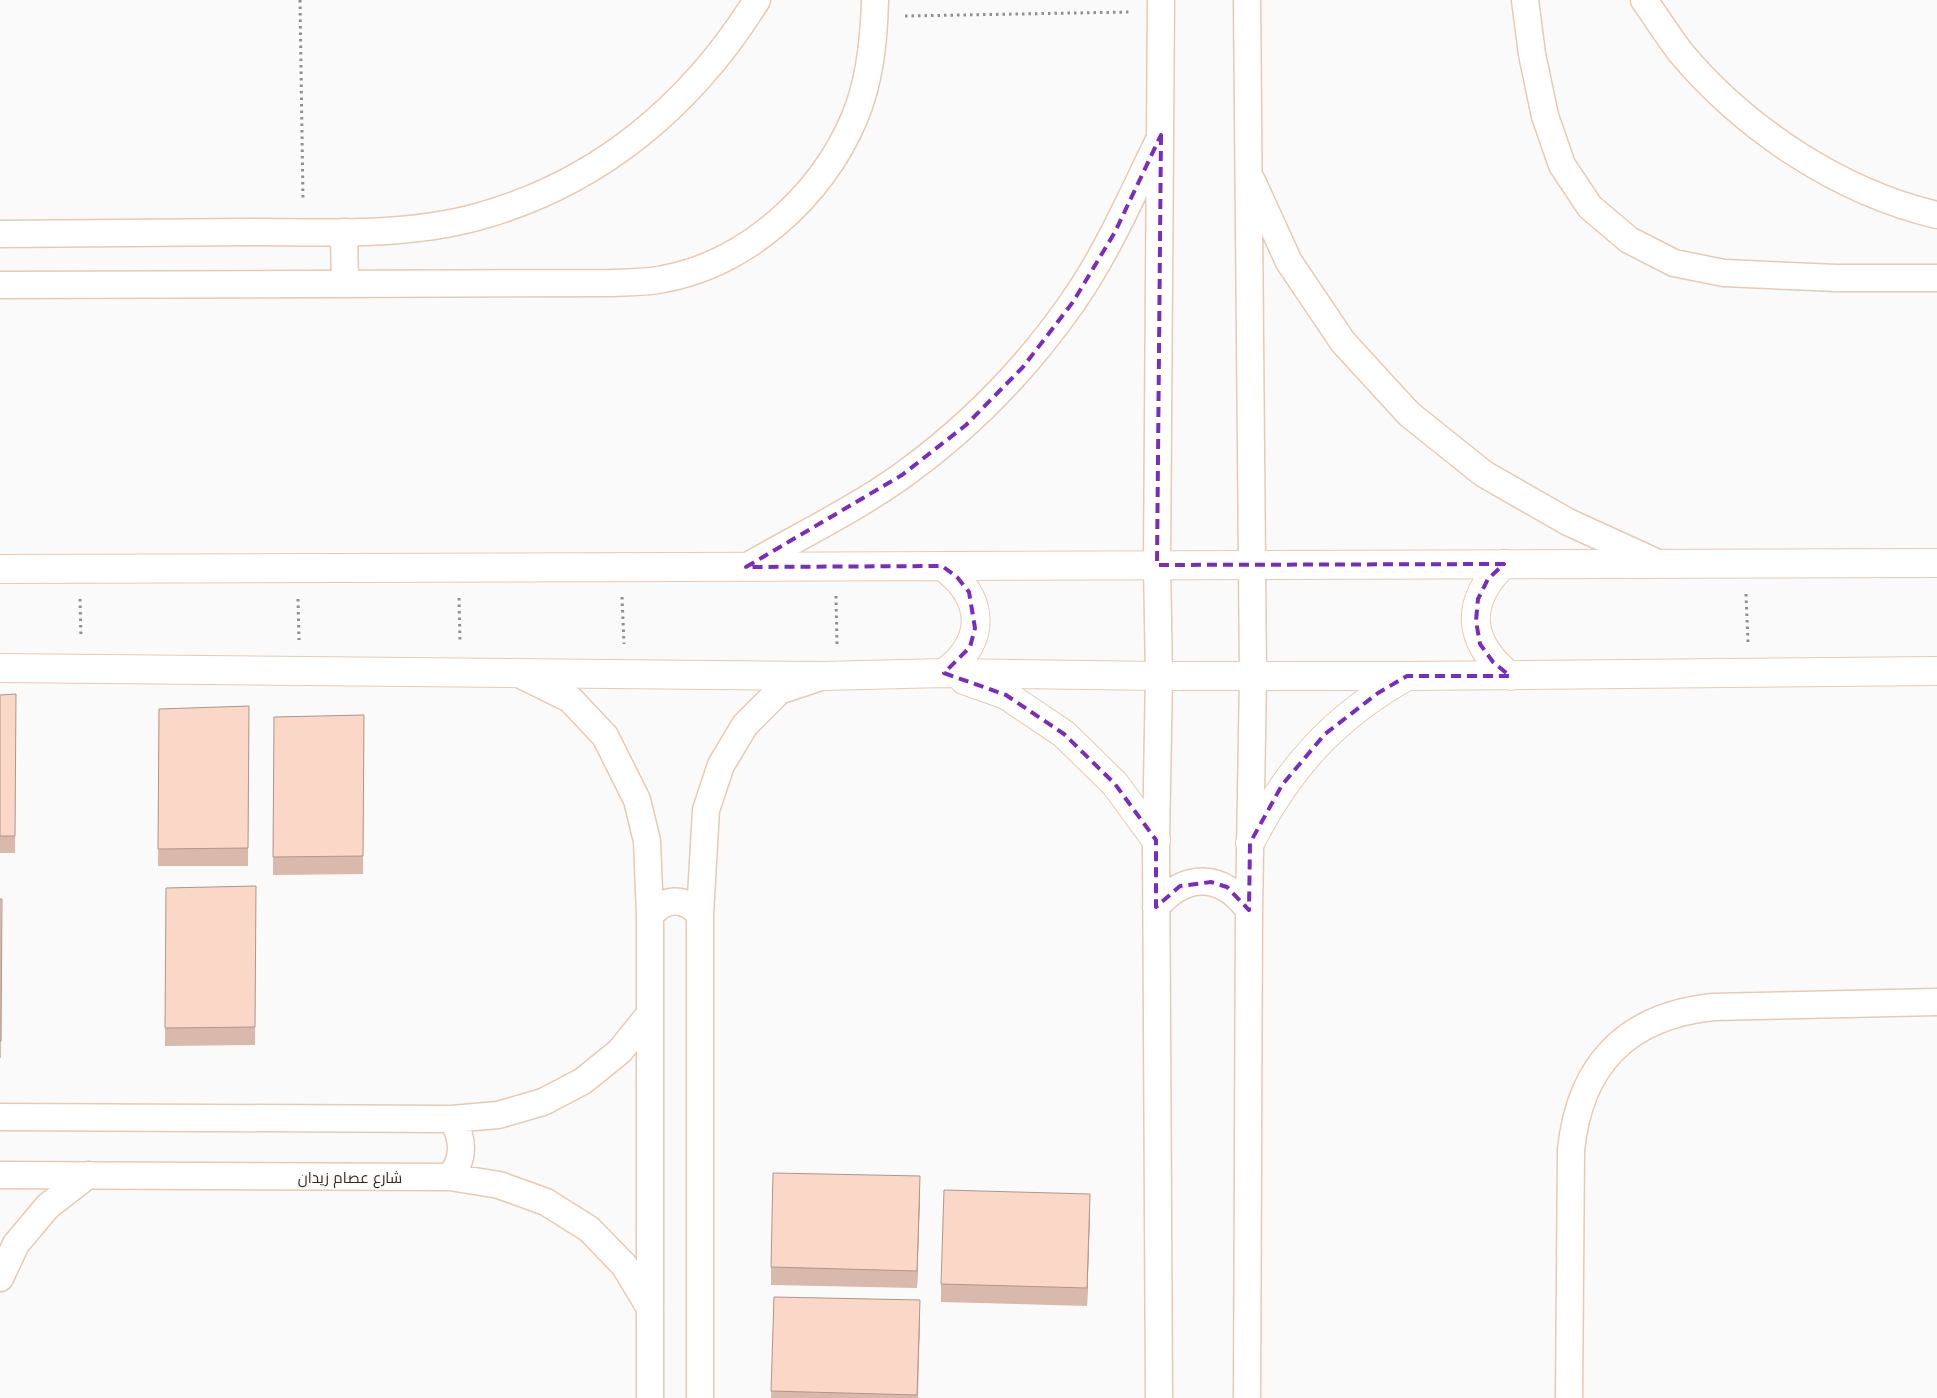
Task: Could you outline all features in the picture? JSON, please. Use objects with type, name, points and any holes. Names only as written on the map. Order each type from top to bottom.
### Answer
[{"type":"street","points":[[0,234],[344,232],[408,228],[476,217],[537,197],[589,170],[643,134],[691,89],[733,39],[757,0]]},
{"type":"street","points":[[1246,0],[1254,677],[1249,910],[1247,1398]]},
{"type":"street","points":[[1526,0],[1532,54],[1543,107],[1562,165],[1590,207],[1629,240],[1674,263],[1724,272],[1836,278],[1937,278]]},
{"type":"street","points":[[1644,0],[1681,52],[1734,108],[1795,153],[1862,189],[1937,214]]},
{"type":"street","points":[[1159,1398],[1156,840],[1159,676],[1157,565],[1161,6]]},
{"type":"street","points":[[0,285],[610,283],[663,279],[712,263],[758,238],[797,205],[830,164],[857,110],[869,69],[875,8]]},
{"type":"street","points":[[746,566],[902,475],[966,425],[1023,366],[1073,302],[1114,232],[1161,135]]},
{"type":"street","points":[[1249,174],[1290,262],[1300,278],[1343,342],[1409,414],[1484,474],[1568,522],[1660,564]]},
{"type":"street","points":[[344,232],[345,284]]},
{"type":"street","points":[[0,569],[1937,563]]},
{"type":"street","points":[[1504,564],[1488,579],[1478,599],[1476,622],[1480,644],[1492,662],[1510,676]]},
{"type":"street","points":[[942,566],[957,577],[969,592],[975,610],[975,628],[970,646],[959,662],[944,673]]},
{"type":"street","points":[[0,668],[830,676],[944,673],[1254,677],[1937,671]]},
{"type":"street","points":[[517,673],[570,699],[605,736],[637,800],[647,841],[650,916],[650,1398]]},
{"type":"street","points":[[944,673],[1006,695],[1064,734],[1115,784],[1156,840]]},
{"type":"street","points":[[700,1398],[700,914],[706,810],[721,764],[745,725],[779,691],[830,676]]},
{"type":"street","points":[[1250,843],[1282,785],[1325,734],[1378,693],[1407,676]]},
{"type":"street","points":[[1156,907],[1167,894],[1180,886],[1195,881],[1212,882],[1227,887],[1240,897],[1249,910]]},
{"type":"street","points":[[650,916],[656,908],[674,900],[684,902],[700,914]]},
{"type":"street","points":[[1568,1398],[1571,1150],[1573,1125],[1580,1101],[1591,1078],[1606,1058],[1623,1041],[1643,1027],[1665,1016],[1688,1010],[1712,1007],[1937,1002]]},
{"type":"street","points":[[0,1117],[452,1120],[498,1115],[543,1102],[584,1081],[620,1051],[649,1015]]},
{"type":"street","points":[[450,1177],[457,1168],[462,1143],[452,1120]]},
{"type":"street","name":"شارع عصام زيدان","points":[[0,1175],[450,1177],[499,1184],[546,1202],[582,1224],[624,1265],[650,1308]]},
{"type":"street","points":[[0,1278],[16,1244],[48,1206],[88,1175]]},
{"type":"path","points":[[300,0],[303,232]]},
{"type":"path","points":[[875,8],[1161,6]]},
{"type":"path","points":[[1745,563],[1750,673]]},
{"type":"path","points":[[830,676],[836,566]]},
{"type":"path","points":[[458,567],[460,673]]},
{"type":"path","points":[[621,567],[625,674]]},
{"type":"path","points":[[78,568],[83,668]]},
{"type":"path","points":[[297,568],[300,671]]},
{"type":"highlighted area","points":[[1161,135],[1157,565],[1504,564],[1488,579],[1478,599],[1476,621],[1480,644],[1493,662],[1510,676],[1407,676],[1378,693],[1325,734],[1282,785],[1250,843],[1249,910],[1227,887],[1211,882],[1180,886],[1156,907],[1156,840],[1115,784],[1064,734],[1006,695],[944,673],[970,647],[975,628],[969,592],[957,577],[942,566],[746,567],[902,475],[966,425],[1023,367],[1073,302],[1115,232]]},
{"type":"building","points":[[16,694],[15,836],[0,836],[0,695]]},
{"type":"building","points":[[249,706],[248,848],[158,849],[159,709]]},
{"type":"building","points":[[364,715],[363,856],[273,857],[274,717]]},
{"type":"building","points":[[256,886],[255,1027],[165,1028],[166,888]]},
{"type":"building","points":[[0,899],[2,899],[1,1041],[0,1041]]},
{"type":"building","points":[[773,1173],[920,1176],[917,1271],[771,1267]]},
{"type":"building","points":[[944,1190],[1090,1194],[1087,1288],[941,1284]]},
{"type":"building","points":[[774,1297],[920,1300],[917,1395],[771,1391]]}]
